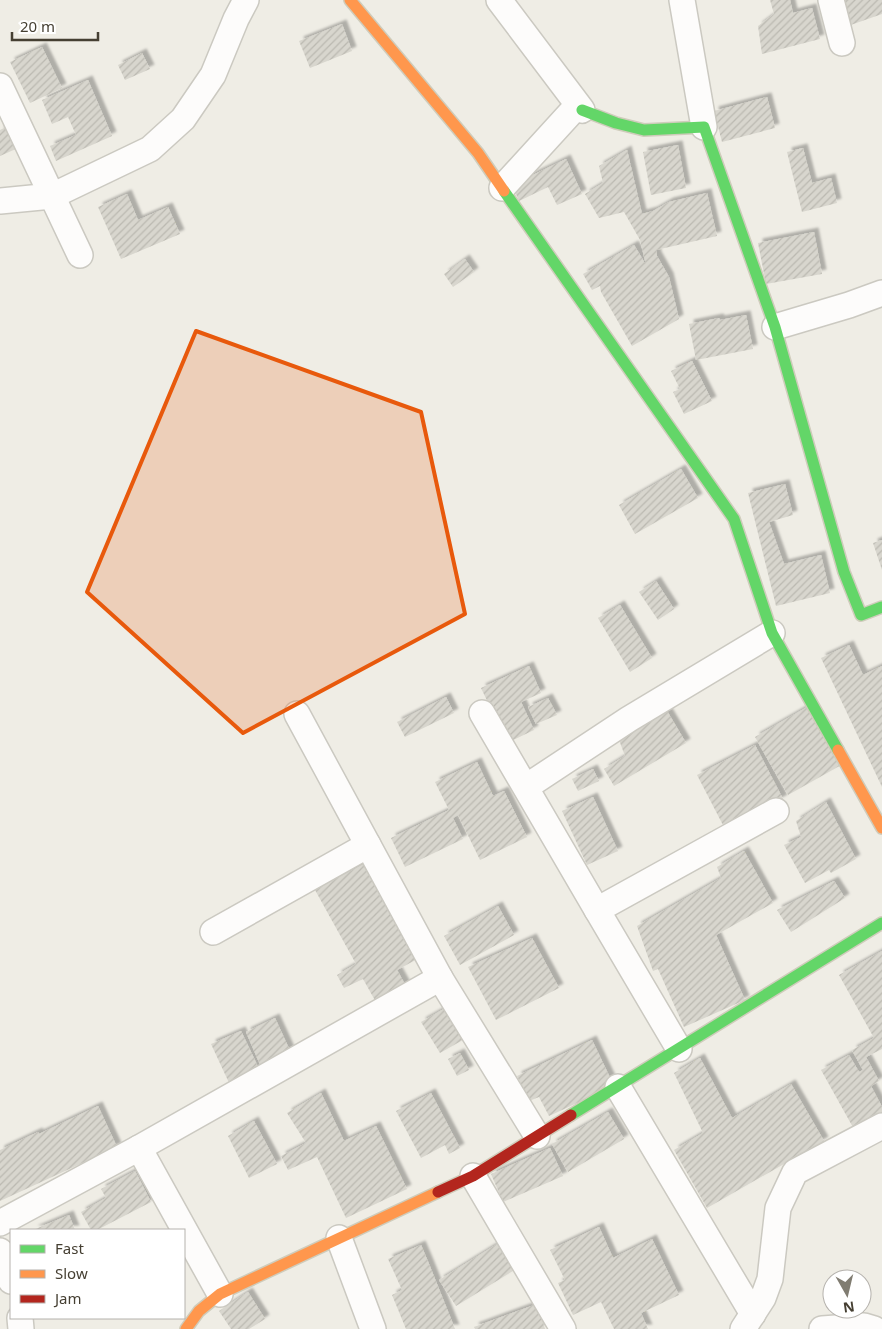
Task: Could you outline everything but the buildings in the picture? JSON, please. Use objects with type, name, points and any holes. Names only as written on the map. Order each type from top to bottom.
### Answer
[{"type":"street","points":[[0,201],[52,196],[150,149],[184,118],[213,75],[236,18],[246,0]]},
{"type":"street","points":[[350,0],[478,153],[734,519],[772,633],[882,828]]},
{"type":"street","points":[[499,0],[582,110]]},
{"type":"street","points":[[682,0],[704,127],[775,327],[848,581],[861,615],[882,607]]},
{"type":"street","points":[[831,0],[842,43]]},
{"type":"street","points":[[0,86],[80,255]]},
{"type":"street","points":[[502,188],[576,107],[616,123],[644,130],[704,127]]},
{"type":"street","points":[[775,327],[882,293]]},
{"type":"street","points":[[526,786],[629,719],[772,633]]},
{"type":"street","points":[[482,713],[679,1049]]},
{"type":"street","points":[[297,714],[440,978],[537,1136]]},
{"type":"street","points":[[596,910],[776,811]]},
{"type":"street","points":[[213,932],[368,845]]},
{"type":"street","points":[[186,1329],[199,1311],[220,1294],[473,1176],[882,923]]},
{"type":"street","points":[[0,1223],[138,1148],[440,978]]},
{"type":"street","points":[[618,1087],[748,1322],[763,1298],[770,1279],[778,1208],[795,1172],[879,1135]]},
{"type":"street","points":[[138,1148],[183,1229]]},
{"type":"street","points":[[473,1176],[563,1329]]},
{"type":"street","points":[[185,1232],[220,1294]]},
{"type":"street","points":[[339,1238],[373,1329]]},
{"type":"street","points":[[0,1251],[10,1278]]},
{"type":"street","points":[[822,1329],[864,1326],[874,1329]]},
{"type":"highlighted area","points":[[196,331],[421,412],[465,614],[243,733],[87,592]]},
{"type":"traffic: fast","points":[[582,110],[616,123],[644,130],[704,127],[775,327],[844,572],[861,615],[882,607]]},
{"type":"traffic: fast","points":[[504,191],[734,519],[772,633],[838,750]]},
{"type":"traffic: fast","points":[[571,1115],[882,923]]},
{"type":"traffic: slow","points":[[350,0],[478,153],[504,191]]},
{"type":"traffic: slow","points":[[838,750],[882,828]]},
{"type":"traffic: slow","points":[[186,1329],[199,1311],[220,1294],[438,1192]]},
{"type":"traffic: jam","points":[[438,1192],[473,1176],[571,1115]]}]
